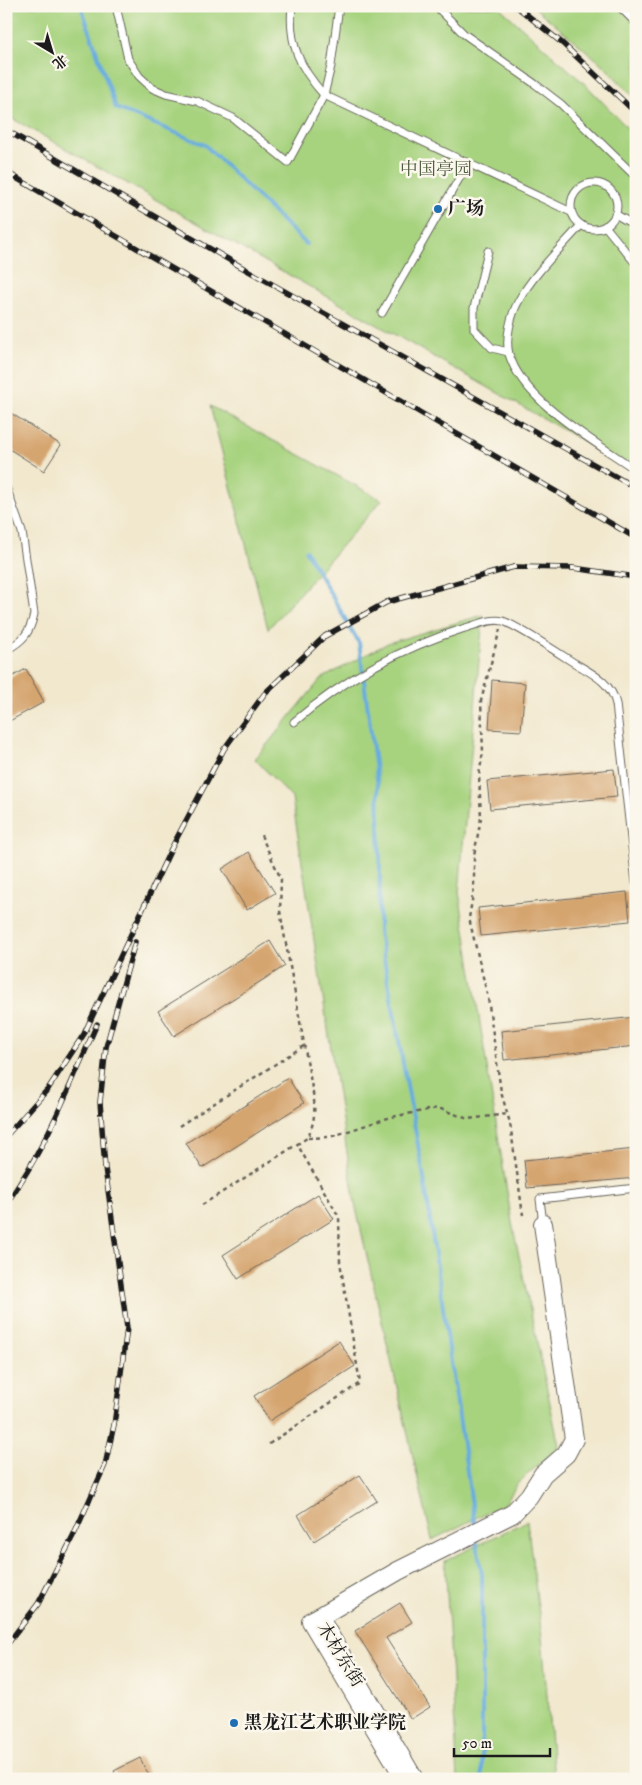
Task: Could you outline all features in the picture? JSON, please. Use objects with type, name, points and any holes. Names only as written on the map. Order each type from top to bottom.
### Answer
[{"type":"street","points":[[624,6],[636,18]]},
{"type":"street","points":[[318,1617],[398,1571],[512,1514],[529,1496],[543,1474],[572,1447],[574,1439],[543,1224]]},
{"type":"street","name":"木材东街","points":[[405,1779],[311,1621],[318,1617],[414,1779]]},
{"type":"lane","points":[[116,6],[128,59],[139,76],[152,88],[166,94],[198,101],[233,118],[288,162],[324,95],[332,66],[339,6]]},
{"type":"lane","points":[[292,6],[293,39],[298,60],[309,78],[324,95],[572,212]]},
{"type":"lane","points":[[436,6],[464,34],[536,84],[561,104],[636,177]]},
{"type":"lane","points":[[382,314],[468,163]]},
{"type":"lane","points":[[596,183],[609,189],[614,194],[617,205],[615,214],[605,226],[592,229],[580,225],[572,212],[571,201],[576,190],[586,184],[596,183]]},
{"type":"lane","points":[[615,214],[636,226]]},
{"type":"lane","points":[[580,225],[525,290],[517,304],[510,324],[508,352],[516,371],[529,390],[564,419],[636,470]]},
{"type":"lane","points":[[605,226],[636,264]]},
{"type":"lane","points":[[488,251],[474,308],[474,330],[492,348],[508,352]]},
{"type":"lane","points":[[6,487],[22,532],[34,614],[31,625],[23,639],[6,650]]},
{"type":"lane","points":[[294,722],[336,690],[386,659],[436,637],[482,623],[502,621],[561,654],[610,687],[616,704],[636,883]]},
{"type":"lane","points":[[543,1224],[540,1199],[636,1188]]},
{"type":"path","points":[[502,621],[480,701],[484,752],[479,775],[480,818],[474,855],[474,889],[469,918],[488,998],[501,1092],[507,1114],[523,1214]]},
{"type":"path","points":[[260,833],[281,879],[280,911],[314,1099],[315,1115],[307,1138]]},
{"type":"path","points":[[179,1126],[305,1045]]},
{"type":"path","points":[[202,1205],[307,1138],[330,1137],[391,1117],[438,1108],[468,1119],[507,1114]]},
{"type":"path","points":[[269,1444],[360,1383],[340,1262],[338,1240],[339,1217],[297,1144]]},
{"type":"green space","name":"中国亭园","points":[[6,6],[499,7],[587,86],[636,137],[636,471],[6,115]]},
{"type":"green space","points":[[533,6],[636,6],[636,99],[603,65]]},
{"type":"green space","points":[[210,406],[382,500],[268,629]]},
{"type":"green space","points":[[483,615],[459,892],[512,1223],[559,1446],[517,1484],[506,1503],[432,1540],[355,1204],[292,798],[255,759],[321,679],[388,643]]},
{"type":"green space","points":[[527,1521],[542,1637],[554,1779],[458,1779],[445,1561]]},
{"type":"building","points":[[6,410],[61,445],[44,471],[6,447]]},
{"type":"building","points":[[26,669],[44,702],[6,723],[6,680]]},
{"type":"building","points":[[492,680],[525,683],[521,731],[489,729]]},
{"type":"building","points":[[614,769],[617,797],[490,809],[487,781]]},
{"type":"building","points":[[249,852],[275,893],[247,910],[222,869]]},
{"type":"building","points":[[627,892],[630,921],[481,936],[478,908]]},
{"type":"building","points":[[270,941],[285,966],[174,1036],[158,1011]]},
{"type":"building","points":[[636,1017],[636,1046],[504,1060],[501,1031]]},
{"type":"building","points":[[288,1078],[304,1103],[202,1168],[186,1143]]},
{"type":"building","points":[[636,1149],[636,1178],[527,1188],[524,1160]]},
{"type":"building","points":[[318,1194],[334,1219],[238,1279],[223,1255]]},
{"type":"building","points":[[339,1341],[355,1366],[269,1421],[254,1396]]},
{"type":"building","points":[[360,1475],[377,1501],[314,1541],[298,1515]]},
{"type":"building","points":[[400,1603],[412,1622],[386,1638],[430,1707],[411,1719],[355,1631]]},
{"type":"building","points":[[140,1758],[151,1779],[118,1779],[114,1771]]},
{"type":"waterway","points":[[81,6],[116,108],[205,145],[306,244]]},
{"type":"waterway","points":[[306,551],[359,643],[378,786],[379,932],[424,1178],[475,1526]]},
{"type":"waterway","points":[[476,1538],[482,1575],[482,1779]]},
{"type":"railway","points":[[516,6],[562,43],[636,113]]},
{"type":"railway","points":[[6,130],[238,265],[636,488]]},
{"type":"railway","points":[[6,172],[636,538]]},
{"type":"railway","points":[[6,1136],[48,1089],[84,1034],[171,849],[224,749],[265,693],[325,636],[387,602],[514,567],[573,568],[636,577]]},
{"type":"railway","points":[[6,1646],[38,1604],[73,1537],[105,1465],[114,1425],[127,1328],[105,1168],[100,1102],[106,1047],[135,942]]},
{"type":"railway","points":[[6,1204],[33,1162],[45,1139],[67,1094],[97,1024]]},
{"type":"place","name":"广场","points":[[438,209]]},
{"type":"place","name":"黑龙江艺术职业学院","points":[[234,1723]]}]
